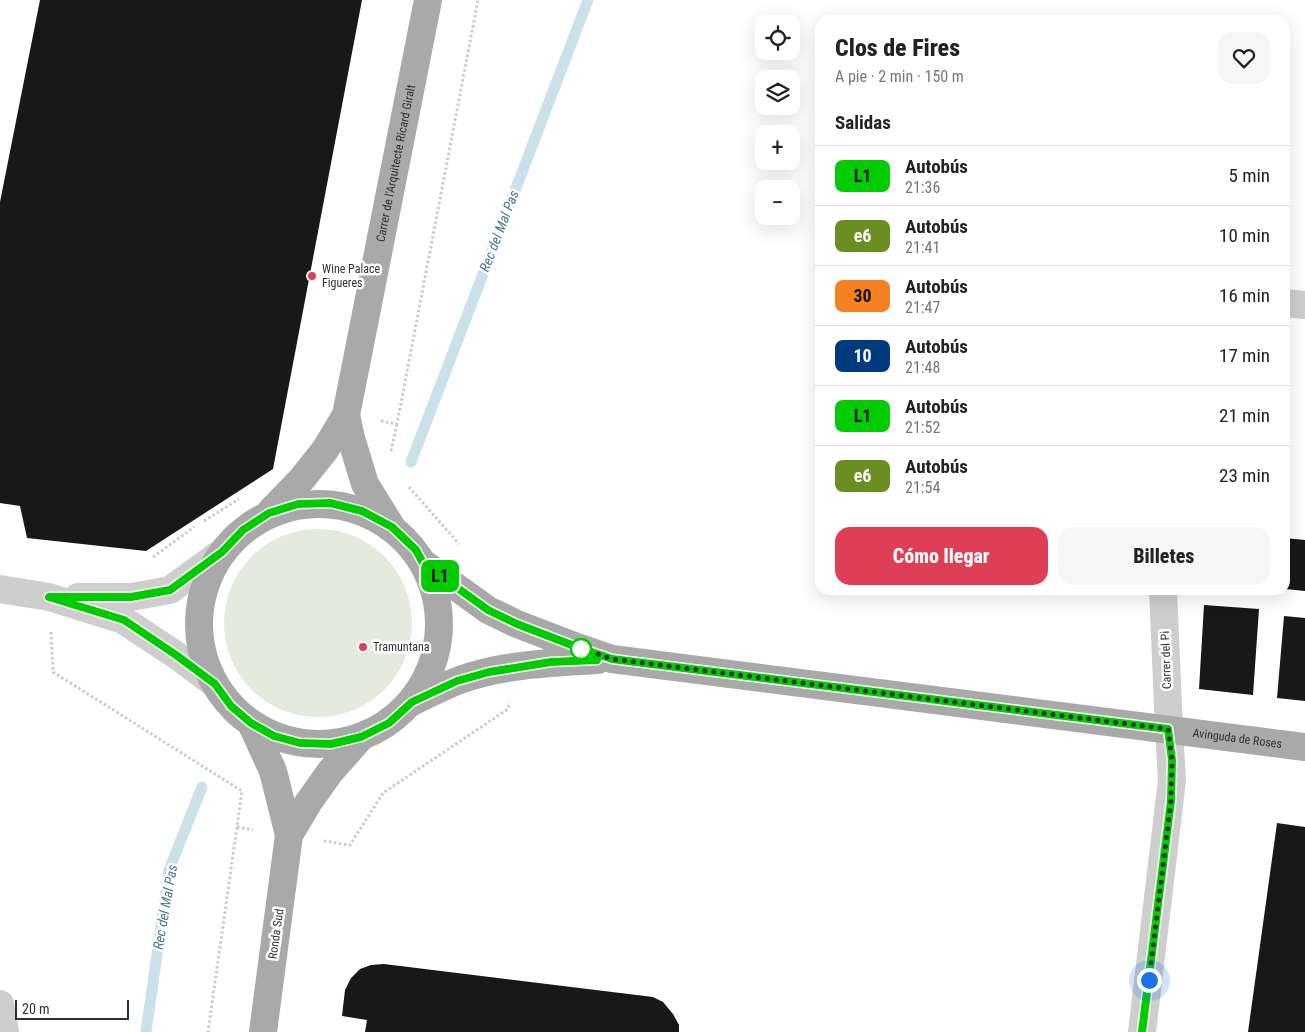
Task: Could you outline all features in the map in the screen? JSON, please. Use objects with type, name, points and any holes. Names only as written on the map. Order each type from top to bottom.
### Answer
[{"type":"main road","name":"Carrer de l'Arquitecte Ricard Giralt","points":[[269,513],[301,480],[324,450],[346,415],[428,0]]},
{"type":"main road","name":"Carrer de l'Arquitecte Ricard Giralt","points":[[346,415],[365,484],[392,527]]},
{"type":"main road","points":[[330,503],[362,511],[392,527],[416,550],[432,580],[440,612],[438,646],[429,676],[412,702],[389,723],[361,737],[331,744],[300,743],[274,736],[251,723],[231,706],[215,684],[204,661],[199,635],[199,609],[206,579],[222,552],[243,530],[269,513],[298,504],[330,503]]},
{"type":"main road","points":[[423,563],[488,610],[517,624],[612,659]]},
{"type":"main road","points":[[412,702],[457,681],[489,672],[551,662],[612,659]]},
{"type":"main road","name":"Avinguda de Roses","points":[[612,659],[1305,747]]},
{"type":"main road","name":"Ronda Sud","points":[[251,723],[273,771],[289,835],[262,1032]]},
{"type":"main road","name":"Ronda Sud","points":[[289,835],[308,803],[330,772],[361,737]]},
{"type":"street","points":[[1290,304],[1305,306]]},
{"type":"street","points":[[0,590],[49,597],[131,597],[170,590],[222,552]]},
{"type":"street","name":"Carrer del Pi","points":[[1142,1032],[1171,801],[1172,760],[1168,729],[1163,595]]},
{"type":"street","points":[[49,597],[124,620],[215,684]]},
{"type":"street","points":[[0,1004],[5,1032]]},
{"type":"path","points":[[49,597],[53,672],[242,791],[208,1032]]},
{"type":"shaded area","points":[[318,529],[354,536],[378,550],[391,563],[405,587],[412,623],[405,659],[391,683],[378,696],[354,710],[318,717],[282,710],[258,696],[245,683],[231,659],[224,623],[231,587],[245,563],[258,550],[282,536]]},
{"type":"building","points":[[40,0],[362,0],[273,469],[146,551],[27,538],[20,506],[0,503],[0,202]]},
{"type":"building","points":[[1290,538],[1305,540],[1305,591],[1290,590]]},
{"type":"building","points":[[1204,605],[1259,609],[1253,695],[1199,689]]},
{"type":"building","points":[[1284,616],[1305,618],[1305,701],[1277,698]]},
{"type":"building","points":[[1277,823],[1305,827],[1305,1032],[1248,1032]]},
{"type":"building","points":[[384,964],[653,997],[663,1002],[673,1014],[679,1025],[679,1032],[365,1032],[367,1020],[342,1016],[345,990],[351,978],[360,969],[371,965]]},
{"type":"waterway","name":"Rec del Mal Pas","points":[[411,462],[588,0]]},
{"type":"waterway","name":"Rec del Mal Pas","points":[[146,1032],[169,870],[202,787]]},
{"type":"bus line","name":"L1","points":[[597,660],[551,662],[489,672],[457,681],[412,702],[389,723],[361,737],[331,744],[300,743],[274,736],[251,723],[231,706],[215,684],[124,620],[49,597],[131,597],[170,590],[222,552],[243,530],[269,513],[298,504],[330,503],[362,511],[392,527],[416,550],[423,563],[488,610],[517,624],[612,659],[1168,729],[1172,760],[1171,801],[1142,1032]]},
{"type":"place","name":"Wine Palace Figueres","points":[[312,276]]},
{"type":"place","name":"Tramuntana","points":[[363,647]]},
{"type":"route","points":[[581,649],[577,647],[612,659],[1168,729],[1172,760],[1171,801],[1149,980]]}]
